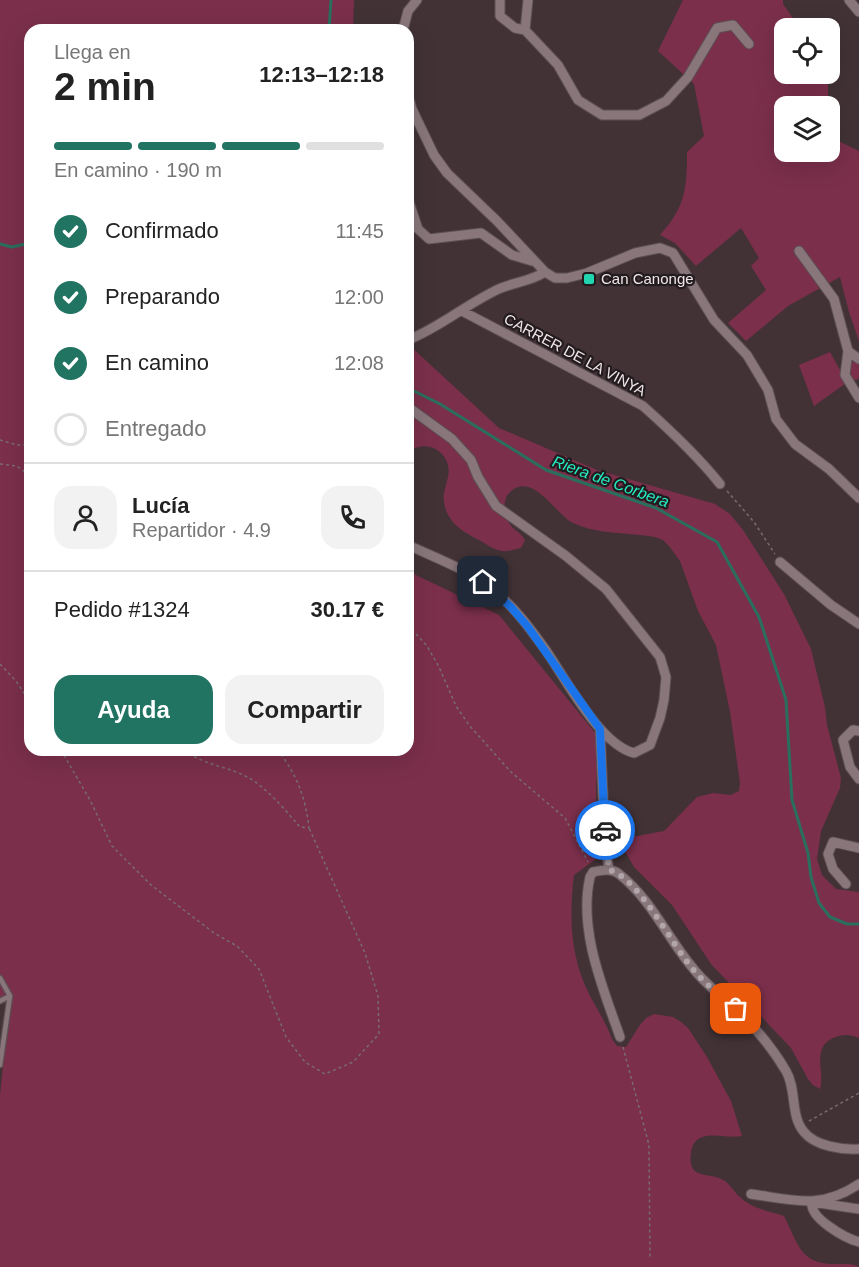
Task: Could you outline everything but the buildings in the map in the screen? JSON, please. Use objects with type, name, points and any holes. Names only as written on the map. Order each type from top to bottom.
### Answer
[{"type":"street","points":[[405,24],[408,11],[417,0]]},
{"type":"street","points":[[500,0],[500,16],[515,28],[525,30],[558,65],[578,100],[602,115],[639,115],[666,101],[688,77],[717,28],[732,25],[749,44]]},
{"type":"street","points":[[525,30],[528,0]]},
{"type":"street","points":[[849,0],[859,12]]},
{"type":"street","points":[[414,113],[434,155],[447,173],[487,211],[532,261],[555,278],[567,278],[587,273],[635,253],[660,248],[673,252],[714,320],[747,355],[768,390],[776,419],[795,444],[829,469],[859,498]]},
{"type":"street","points":[[414,217],[418,229],[429,238],[481,233],[512,255],[532,261]]},
{"type":"street","points":[[799,251],[834,299],[848,351],[845,375],[859,398]]},
{"type":"street","points":[[414,337],[501,288],[536,278],[545,272]]},
{"type":"street","name":"CARRER DE LA VINYA","points":[[462,311],[643,406],[693,453],[720,483]]},
{"type":"street","points":[[848,351],[859,359]]},
{"type":"street","points":[[414,411],[452,439],[465,453],[496,506],[566,556],[606,589],[660,657],[666,677],[664,700],[651,745],[634,753],[617,746],[600,729],[544,648],[498,593],[468,573],[414,548]]},
{"type":"street","points":[[780,562],[859,624]]},
{"type":"street","points":[[600,729],[605,841],[609,870]]},
{"type":"street","points":[[859,731],[853,730],[843,740],[850,767],[859,779]]},
{"type":"street","points":[[846,884],[833,868],[828,855],[833,842],[859,848]]},
{"type":"street","points":[[620,1037],[597,967],[588,926],[589,882],[593,872],[609,870],[618,873],[641,897],[660,919],[690,965],[705,982],[736,1009],[777,1057],[790,1078],[800,1126],[804,1133],[836,1148],[859,1149]]},
{"type":"street","points":[[812,1202],[839,1197],[859,1184]]},
{"type":"street","points":[[751,1194],[859,1209]]},
{"type":"street","points":[[812,1202],[813,1214],[842,1234],[859,1242]]},
{"type":"lane","points":[[0,978],[10,996],[0,1065]]},
{"type":"lane","points":[[0,1000],[10,996]]},
{"type":"path","points":[[0,440],[24,445]]},
{"type":"path","points":[[0,464],[17,466],[24,471]]},
{"type":"path","points":[[720,483],[754,522],[780,562]]},
{"type":"path","points":[[414,632],[427,646],[439,666],[456,706],[469,725],[511,772],[565,818],[593,872]]},
{"type":"path","points":[[0,664],[24,693]]},
{"type":"path","points":[[64,756],[90,800],[112,846],[151,885],[214,933],[237,946],[259,969],[286,1037],[305,1062],[325,1074],[353,1062],[379,1034],[378,996],[353,923],[309,828],[303,793],[294,771],[283,756]]},
{"type":"path","points":[[192,756],[197,760],[249,778],[271,796],[300,827],[309,828]]},
{"type":"path","points":[[620,1037],[649,1145],[650,1260]]},
{"type":"path","points":[[800,1126],[859,1093]]},
{"type":"shaded area","points":[[0,0],[354,0],[353,24],[24,24],[24,756],[414,756],[414,573],[499,615],[596,734],[598,741],[596,859],[574,875],[572,936],[583,980],[612,1039],[617,1046],[626,1047],[640,1025],[654,1014],[673,1017],[688,1028],[731,1101],[742,1136],[705,1136],[698,1139],[691,1150],[693,1168],[696,1172],[725,1181],[751,1205],[784,1216],[797,1243],[807,1256],[815,1261],[851,1264],[859,1267],[0,1267],[0,1095],[10,997],[0,1000]]},
{"type":"shaded area","points":[[683,0],[783,0],[783,4],[793,18],[774,18],[774,84],[828,84],[828,96],[774,96],[774,162],[840,162],[840,142],[859,151],[859,341],[840,277],[788,306],[746,341],[728,323],[766,290],[751,266],[759,258],[741,228],[696,266],[675,243],[660,235],[675,216],[683,197],[687,152],[704,136],[694,84],[658,51]]},
{"type":"shaded area","points":[[414,350],[499,428],[597,470],[715,504],[730,514],[743,530],[784,594],[811,649],[841,778],[840,788],[821,831],[817,859],[822,875],[836,889],[859,892],[859,1038],[842,1035],[825,1044],[820,1055],[820,1089],[808,1079],[791,1048],[711,964],[672,905],[634,867],[625,851],[626,843],[632,837],[664,831],[697,797],[713,793],[731,795],[739,791],[740,783],[730,712],[716,645],[698,611],[680,561],[663,540],[655,537],[593,530],[573,523],[543,496],[526,486],[518,487],[509,493],[505,501],[506,515],[510,524],[525,540],[521,548],[507,551],[491,547],[462,530],[452,521],[444,502],[448,465],[437,450],[425,446],[414,449]]},
{"type":"shaded area","points":[[830,352],[840,370],[859,358],[859,379],[849,381],[814,406],[799,365]]},
{"type":"waterway","points":[[329,24],[331,0]]},
{"type":"waterway","name":"Riera de Corbera","points":[[0,244],[12,247],[24,244]]},
{"type":"waterway","name":"Riera de Corbera","points":[[414,391],[440,404],[546,470],[656,508],[717,542],[759,617],[786,700],[792,800],[808,853],[811,877],[819,903],[830,917],[847,924],[859,924]]},
{"type":"way so far","points":[[605,830],[609,870],[618,873],[641,897],[660,919],[690,965],[705,982],[736,1009]]},
{"type":"place","name":"Can Canonge","points":[[589,279]]},
{"type":"route","points":[[483,582],[498,593],[528,627],[600,729],[605,830]]}]
